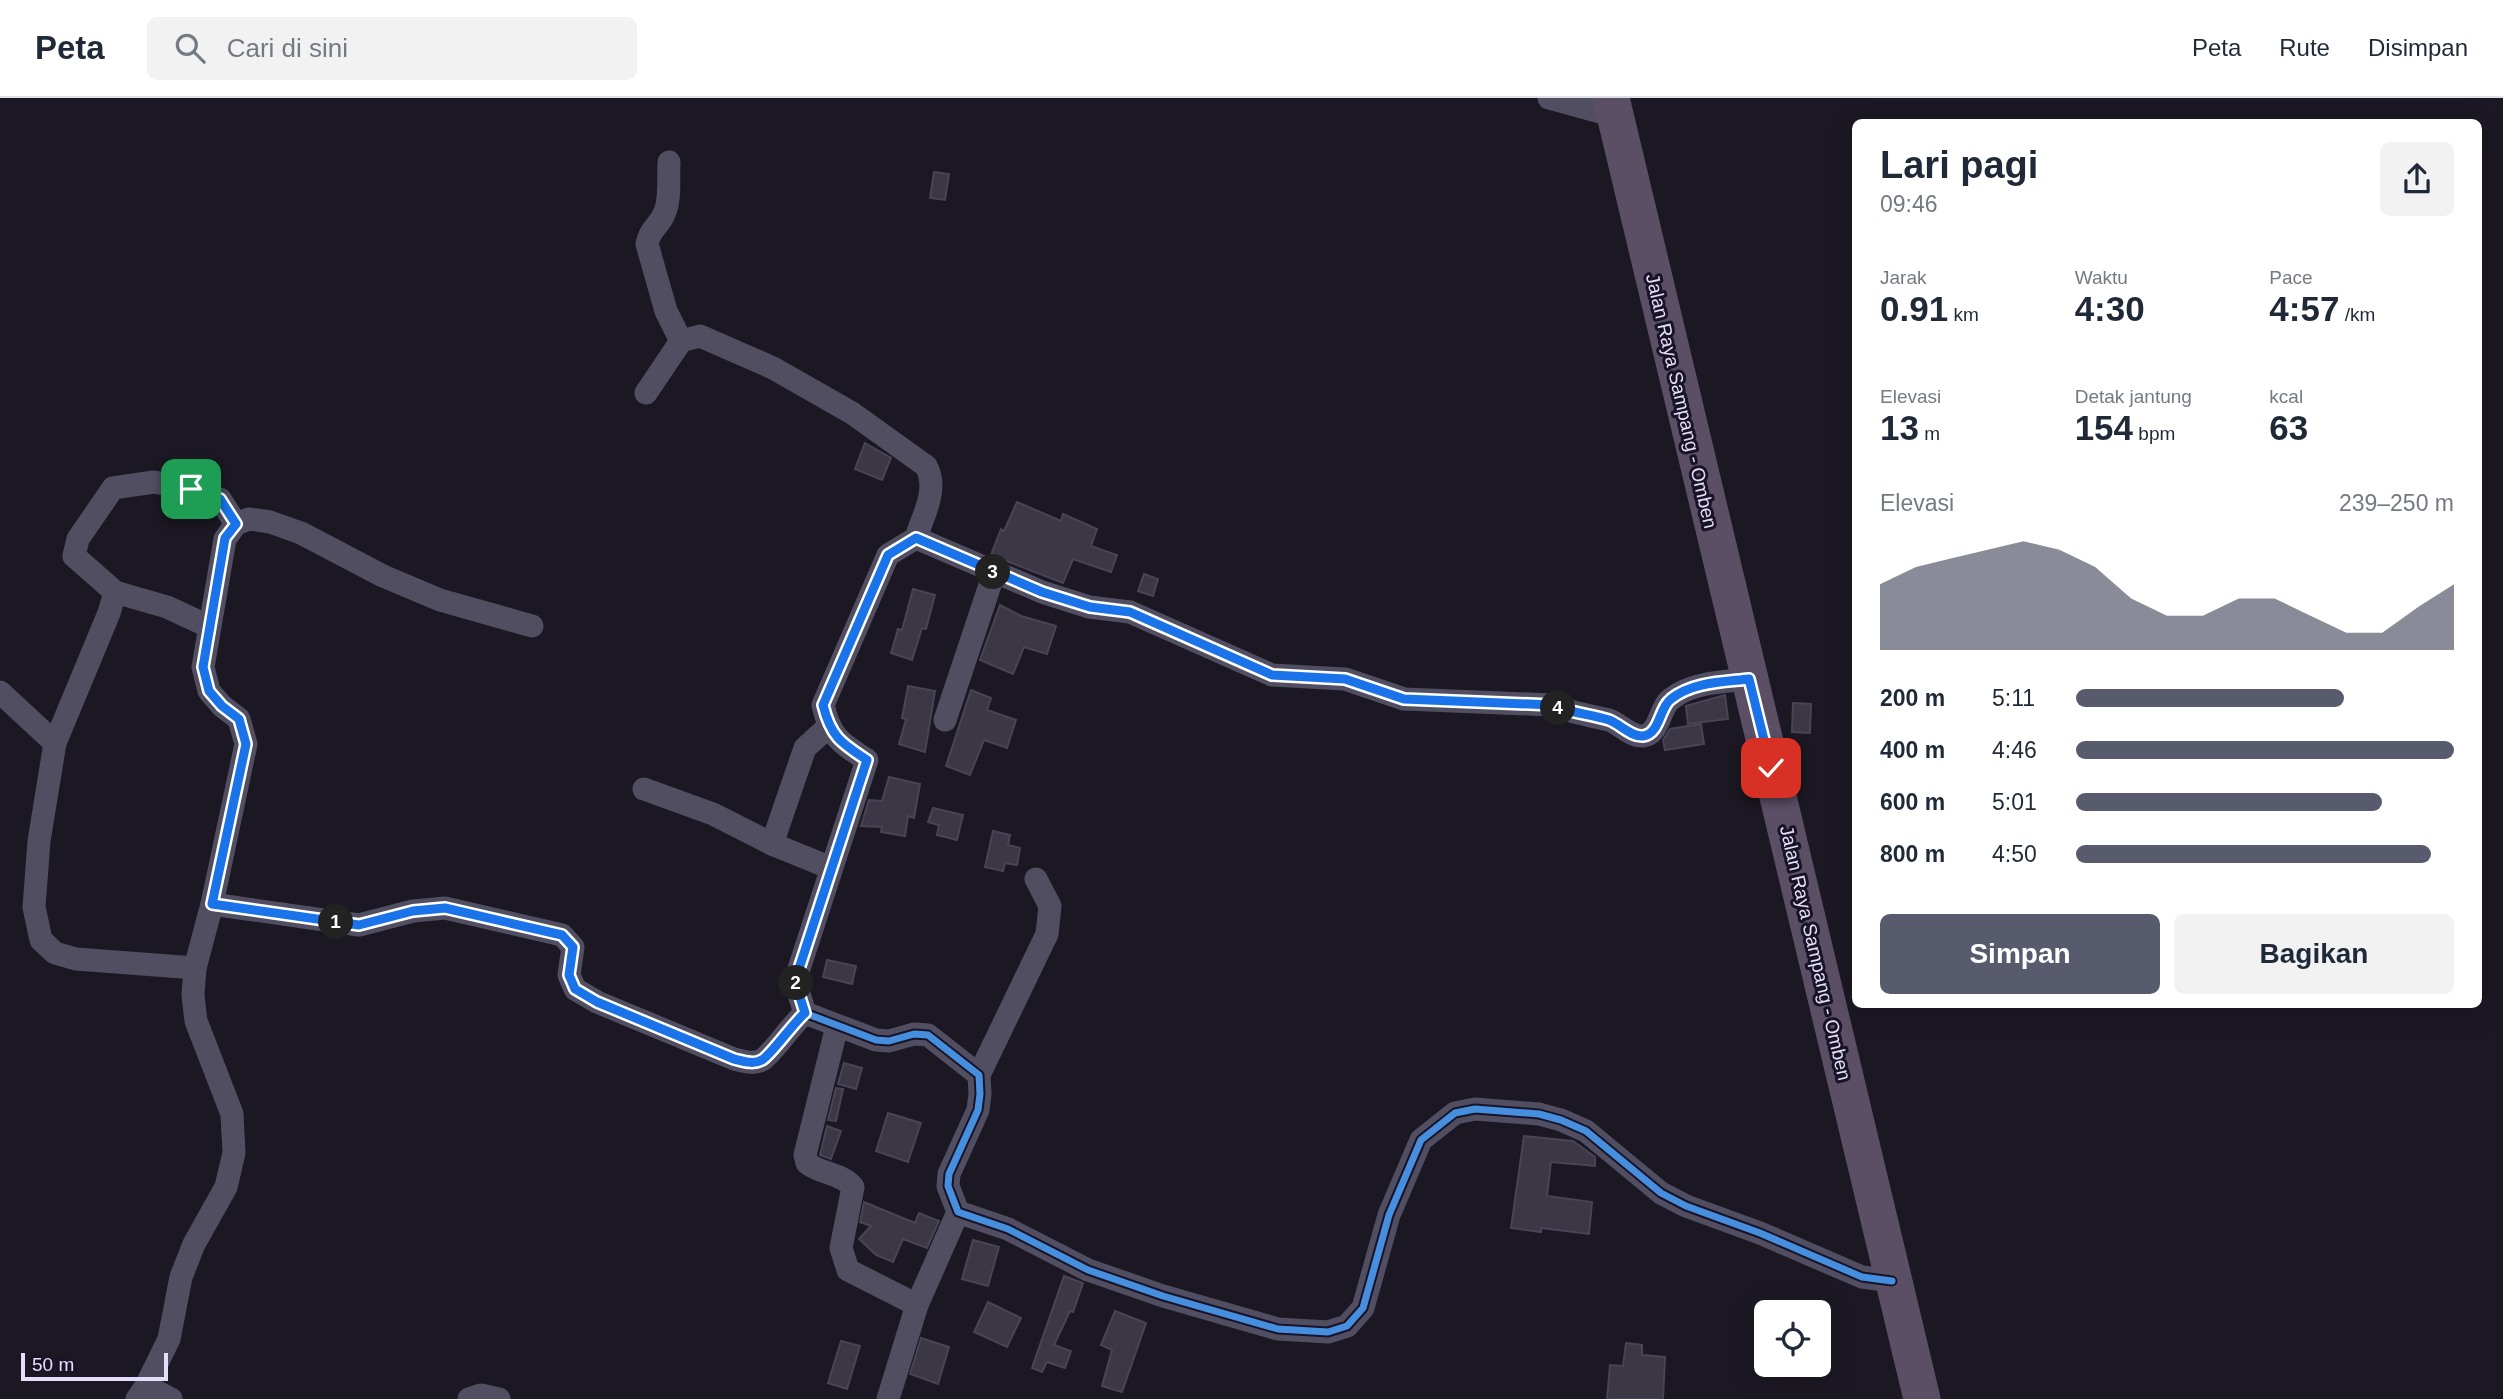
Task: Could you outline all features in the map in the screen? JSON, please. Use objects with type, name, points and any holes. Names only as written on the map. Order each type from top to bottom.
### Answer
[{"type":"main road","name":"Jalan Raya Sampang - Omben","points":[[1612,107],[1922,1399]]},
{"type":"street","points":[[1549,98],[1612,107]]},
{"type":"street","points":[[668,162],[666,208],[663,217],[648,235],[647,244],[666,311],[681,341]]},
{"type":"street","points":[[646,394],[681,341],[700,336],[773,368],[852,413],[926,466],[932,475],[930,499],[916,538],[888,555],[823,705],[828,727],[842,744],[867,760],[795,981],[805,1013]]},
{"type":"street","points":[[210,627],[167,607],[115,592],[74,556],[78,539],[113,488],[154,482],[191,489],[220,499],[236,524]]},
{"type":"street","points":[[171,1399],[141,1393],[169,1339],[181,1278],[190,1255],[226,1187],[234,1153],[232,1114],[225,1090],[196,1021],[193,995],[195,968],[212,904],[246,744],[239,719],[209,691],[203,667],[225,538],[236,524],[249,519],[270,522],[301,533],[383,576],[440,600],[532,625]]},
{"type":"street","points":[[916,538],[994,573],[1090,607],[1130,612],[1272,675],[1345,679],[1404,699],[1552,705],[1572,714],[1610,720],[1634,734],[1644,736],[1653,732],[1668,700],[1686,689],[1749,679]]},
{"type":"street","points":[[945,720],[994,573]]},
{"type":"street","points":[[115,592],[109,613],[55,743],[39,841],[34,907],[41,940],[55,953],[76,960],[195,968]]},
{"type":"street","points":[[0,692],[55,743]]},
{"type":"street","points":[[772,844],[805,748],[828,727]]},
{"type":"street","points":[[644,789],[713,814],[772,844],[831,868]]},
{"type":"street","points":[[888,1399],[917,1305],[958,1212],[948,1186],[949,1174],[978,1110],[979,1075],[1047,934],[1050,906],[1036,880]]},
{"type":"street","points":[[212,904],[359,925],[413,911],[445,908],[562,935],[573,947],[569,975],[575,989],[610,1007],[734,1059],[749,1062],[761,1061],[770,1054],[792,1024],[805,1013]]},
{"type":"street","points":[[805,1013],[876,1040],[889,1041],[914,1034],[928,1034],[979,1075]]},
{"type":"street","points":[[837,1026],[805,1155],[807,1163],[824,1173],[848,1181],[853,1187],[841,1248],[848,1270],[917,1305]]},
{"type":"street","points":[[958,1212],[1008,1229],[1088,1270],[1163,1296],[1278,1329],[1328,1332],[1347,1326],[1363,1308],[1389,1215],[1421,1140],[1455,1113],[1475,1109],[1500,1110],[1561,1119],[1586,1131],[1661,1193],[1686,1206],[1760,1233],[1862,1277],[1892,1281]]},
{"type":"street","points":[[469,1399],[481,1395],[499,1399]]},
{"type":"building","points":[[934,172],[949,174],[945,200],[930,198]]},
{"type":"building","points":[[865,443],[891,458],[882,480],[855,469]]},
{"type":"building","points":[[1017,502],[1061,521],[1063,514],[1097,529],[1091,546],[1117,555],[1111,572],[1073,559],[1063,583],[991,555],[1001,529],[1004,531]]},
{"type":"building","points":[[1144,574],[1158,579],[1153,596],[1138,591]]},
{"type":"building","points":[[913,589],[935,595],[926,629],[922,628],[912,660],[891,653],[898,629],[902,630]]},
{"type":"building","points":[[1000,605],[1021,616],[1056,626],[1047,654],[1024,647],[1013,674],[980,660]]},
{"type":"building","points":[[908,686],[935,691],[925,752],[899,744],[906,719],[902,718]]},
{"type":"building","points":[[971,690],[991,698],[987,710],[1016,720],[1007,748],[984,740],[970,775],[946,766]]},
{"type":"building","points":[[1725,695],[1728,719],[1688,724],[1686,706]]},
{"type":"building","points":[[1793,703],[1811,704],[1810,733],[1792,732]]},
{"type":"building","points":[[1701,724],[1704,744],[1665,750],[1663,740],[1670,729]]},
{"type":"building","points":[[889,777],[920,784],[914,818],[908,816],[905,836],[881,832],[882,827],[861,826],[869,800],[882,801]]},
{"type":"building","points":[[933,808],[963,815],[957,840],[937,835],[939,825],[928,822]]},
{"type":"building","points":[[993,831],[1010,835],[1008,845],[1020,848],[1017,865],[1005,863],[1003,871],[985,867]]},
{"type":"building","points":[[827,960],[856,966],[852,984],[823,977]]},
{"type":"building","points":[[844,1063],[862,1068],[856,1089],[838,1084]]},
{"type":"building","points":[[836,1088],[843,1089],[836,1121],[828,1120]]},
{"type":"building","points":[[888,1113],[921,1123],[908,1162],[876,1151]]},
{"type":"building","points":[[827,1126],[841,1131],[831,1159],[820,1155]]},
{"type":"building","points":[[1524,1136],[1573,1141],[1595,1157],[1595,1166],[1551,1162],[1547,1196],[1592,1202],[1589,1234],[1541,1228],[1541,1232],[1511,1228]]},
{"type":"building","points":[[864,1202],[915,1223],[919,1213],[939,1221],[927,1248],[903,1239],[893,1262],[876,1255],[859,1239],[871,1226],[860,1222]]},
{"type":"building","points":[[973,1240],[999,1247],[988,1286],[962,1279]]},
{"type":"building","points":[[1064,1276],[1083,1283],[1073,1312],[1070,1311],[1054,1345],[1071,1351],[1065,1368],[1047,1362],[1042,1372],[1032,1368]]},
{"type":"building","points":[[988,1302],[1021,1318],[1007,1347],[974,1332]]},
{"type":"building","points":[[1115,1311],[1146,1323],[1122,1392],[1102,1386],[1112,1350],[1101,1345]]},
{"type":"building","points":[[921,1338],[949,1347],[938,1384],[910,1374]]},
{"type":"building","points":[[841,1341],[860,1346],[847,1389],[828,1383]]},
{"type":"building","points":[[1626,1343],[1642,1345],[1642,1355],[1665,1357],[1663,1399],[1607,1399],[1610,1365],[1623,1366]]},
{"type":"cycle path","points":[[1749,679],[1708,684],[1679,693],[1667,703],[1653,731],[1643,736],[1609,720],[1552,705],[1404,699],[1345,679],[1272,675],[1130,612],[1089,607],[1042,592],[916,538],[888,555],[823,705],[833,732],[850,749],[867,760],[795,981],[805,1013],[876,1040],[889,1041],[914,1034],[928,1035],[979,1075],[978,1110],[949,1174],[948,1186],[958,1212],[1008,1229],[1088,1270],[1163,1296],[1278,1329],[1328,1332],[1347,1326],[1363,1308],[1389,1215],[1421,1140],[1455,1113],[1475,1109],[1539,1114],[1561,1120],[1586,1131],[1661,1193],[1686,1206],[1760,1233],[1862,1277],[1892,1281]]},
{"type":"route","points":[[191,489],[220,499],[236,524],[225,538],[203,667],[209,691],[239,719],[246,744],[212,904],[359,925],[413,911],[445,908],[562,935],[573,947],[569,975],[575,989],[597,1002],[734,1059],[749,1062],[761,1061],[770,1054],[792,1024],[805,1013],[795,981],[867,760],[842,744],[828,727],[823,705],[888,555],[916,538],[1042,592],[1090,607],[1130,612],[1166,626],[1248,667],[1272,675],[1282,678],[1345,679],[1404,699],[1552,705],[1572,714],[1610,720],[1634,734],[1644,736],[1653,732],[1668,700],[1686,689],[1749,679],[1771,768]]}]
